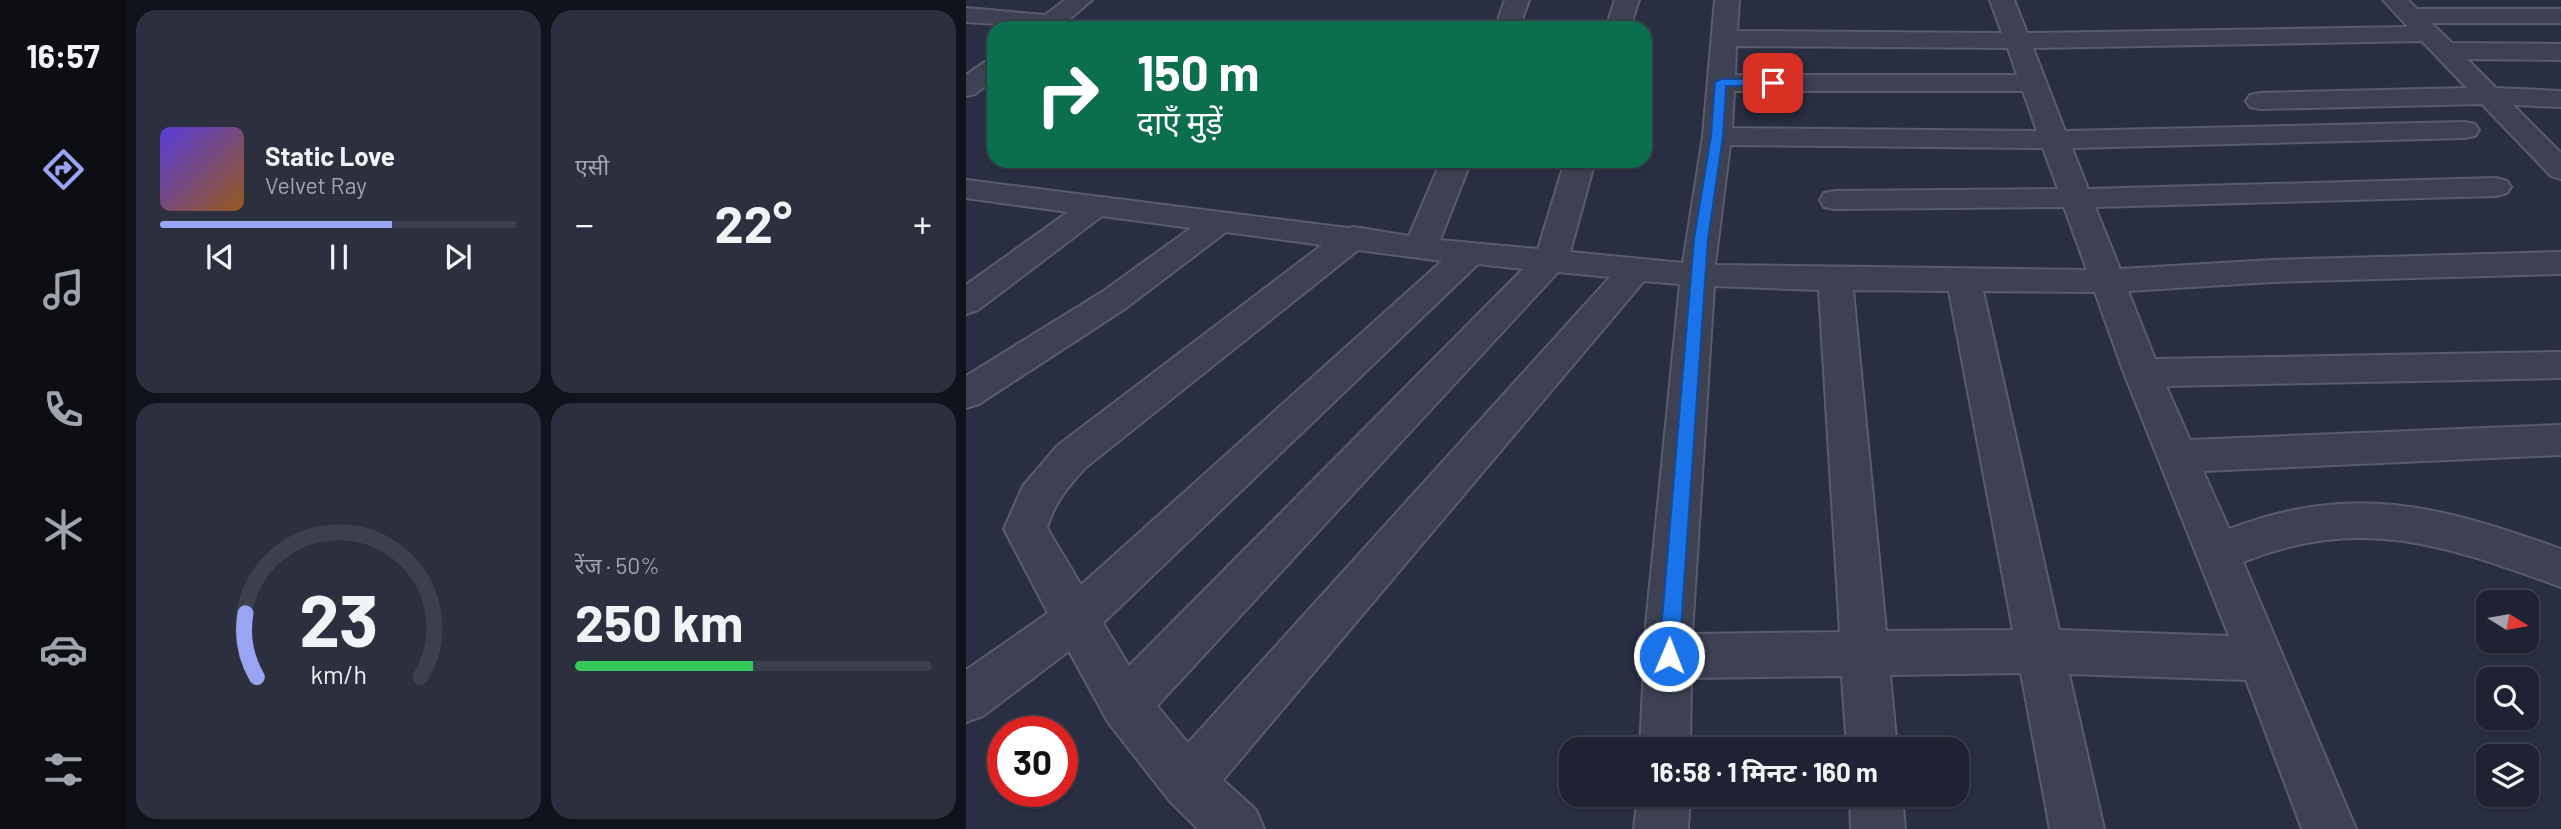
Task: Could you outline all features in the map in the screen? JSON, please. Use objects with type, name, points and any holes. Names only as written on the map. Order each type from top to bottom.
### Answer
[{"type":"street","points":[[1052,21],[1080,0]]},
{"type":"street","points":[[1510,21],[1517,0]]},
{"type":"street","points":[[1620,21],[1627,0]]},
{"type":"street","points":[[1666,737],[1669,656],[1698,275],[1717,136],[1727,0]]},
{"type":"street","points":[[2002,0],[2015,41],[2142,373],[2262,659],[2329,829]]},
{"type":"street","points":[[966,15],[1015,21]]},
{"type":"street","points":[[1723,38],[2015,41],[2419,25],[2561,16]]},
{"type":"street","points":[[2419,25],[2561,52]]},
{"type":"street","points":[[2419,25],[2557,162]]},
{"type":"street","points":[[966,88],[987,72]]},
{"type":"street","points":[[1721,82],[2032,83]]},
{"type":"street","points":[[2260,100],[2490,96],[2561,99]]},
{"type":"street","points":[[1717,136],[2054,140],[2465,130]]},
{"type":"street","points":[[1421,247],[1453,168]]},
{"type":"street","points":[[1125,705],[1551,260],[1578,168]]},
{"type":"street","points":[[1835,200],[2077,198],[2496,187]]},
{"type":"street","points":[[966,189],[1093,208],[1471,253],[1698,275],[2109,281],[2272,271],[2561,263]]},
{"type":"street","points":[[966,302],[1093,208]]},
{"type":"street","points":[[966,394],[1114,300],[1220,222]]},
{"type":"street","points":[[1237,829],[1187,782],[1125,705],[1025,529],[1031,506],[1046,483],[1071,457],[1354,237]]},
{"type":"street","points":[[966,699],[1075,620],[1471,253]]},
{"type":"street","points":[[1187,782],[1636,269]]},
{"type":"street","points":[[1835,279],[1871,737]]},
{"type":"street","points":[[1964,279],[2077,829]]},
{"type":"street","points":[[2142,373],[2561,365]]},
{"type":"street","points":[[2178,456],[2561,440]]},
{"type":"street","points":[[2217,553],[2273,532],[2318,523],[2389,520],[2435,526],[2468,535],[2561,568]]},
{"type":"street","points":[[1669,656],[2040,650],[2262,659]]},
{"type":"street","points":[[1661,829],[1663,807]]},
{"type":"street","points":[[1877,807],[1878,829]]},
{"type":"route","points":[[1669,656],[1669,625],[1701,239],[1717,136],[1721,82],[1773,83]]}]
